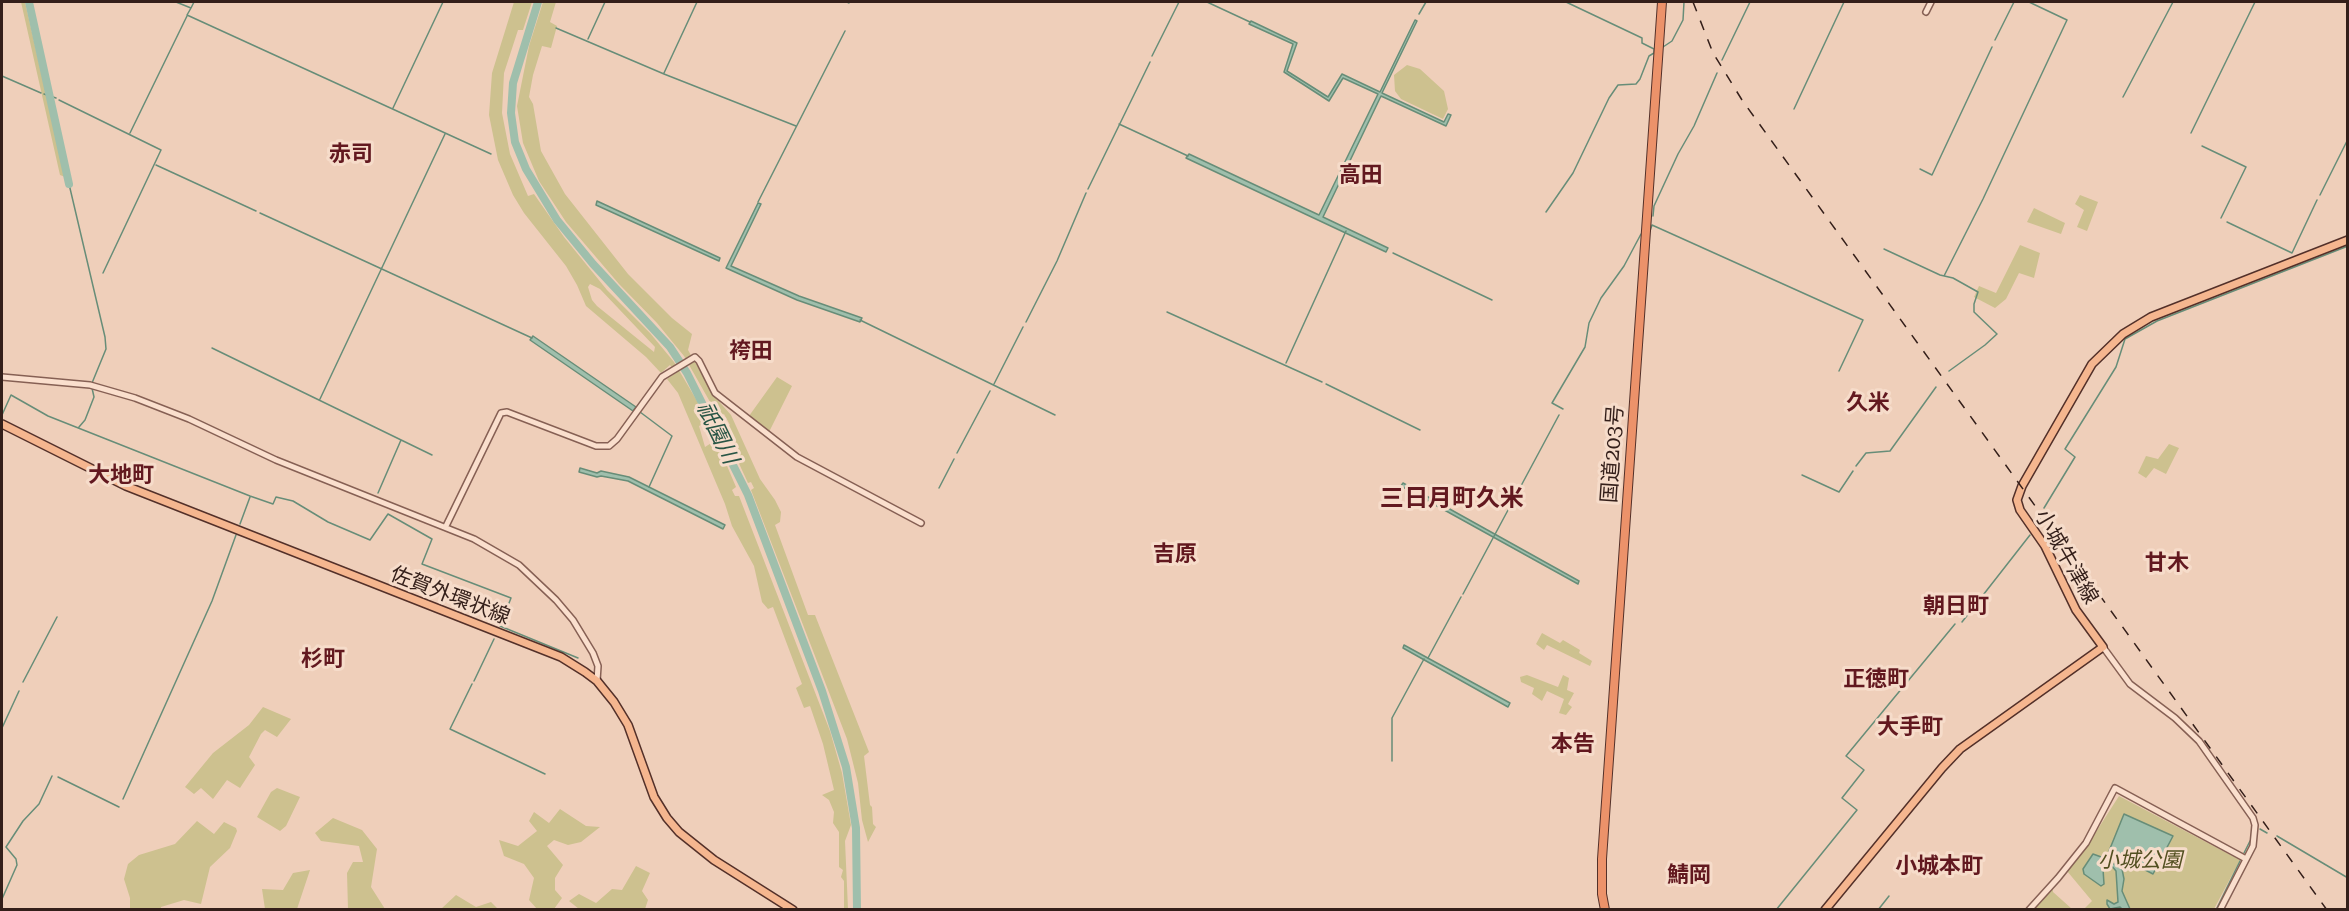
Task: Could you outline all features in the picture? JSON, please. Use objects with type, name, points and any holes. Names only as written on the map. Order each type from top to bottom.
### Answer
[{"type":"highway","name":"国道203号","points":[[1605,909],[1602,894],[1602,859],[1662,2]]},
{"type":"main road","name":"小城牛津線","points":[[2103,647],[2076,610],[2045,546],[2017,504],[2022,486],[2084,376],[2112,343],[2141,322],[2348,240]]},
{"type":"main road","name":"佐賀外環状線","points":[[2,424],[126,486],[561,657],[597,681],[614,702],[627,725],[654,796],[667,818],[693,845],[794,909]]},
{"type":"main road","points":[[1826,909],[1960,749],[2103,647]]},
{"type":"street","points":[[1926,12],[1931,2]]},
{"type":"street","points":[[446,526],[501,413],[507,412],[596,446],[609,446],[617,439],[658,382],[669,372],[693,358],[699,361],[715,393],[797,457],[921,523]]},
{"type":"street","points":[[2,377],[92,386],[135,398],[189,419],[276,460],[446,526],[499,552],[519,566],[556,600],[573,620],[593,653],[598,666],[597,681]]},
{"type":"street","points":[[2103,647],[2130,684],[2175,718],[2199,741],[2253,818],[2255,832],[2253,846],[2220,909]]},
{"type":"street","points":[[2029,909],[2086,843],[2115,788],[2246,859]]},
{"type":"green space","points":[[21,2],[25,2],[65,177],[60,175]]},
{"type":"green space","points":[[514,2],[532,2],[523,30],[518,30],[504,73],[502,113],[510,154],[528,196],[534,194],[564,237],[607,290],[650,333],[674,362],[709,421],[699,426],[705,447],[716,440],[736,487],[732,490],[735,496],[739,496],[830,731],[842,773],[851,825],[845,841],[848,909],[844,909],[844,881],[841,877],[843,870],[839,867],[839,832],[833,823],[834,812],[829,800],[822,795],[834,790],[823,744],[810,706],[804,708],[796,688],[802,684],[773,607],[768,609],[762,602],[754,566],[732,526],[678,393],[667,379],[676,373],[670,365],[661,373],[646,357],[586,306],[566,266],[524,213],[513,195],[498,160],[489,115],[492,73]],"holes":[[[590,284],[600,289],[655,347],[654,352],[597,306],[592,300],[588,287]]]},
{"type":"green space","points":[[543,2],[556,2],[550,22],[557,26],[551,48],[542,46],[529,97],[533,104],[541,151],[565,194],[628,274],[672,318],[692,334],[688,350],[715,397],[731,415],[760,479],[781,512],[780,522],[775,525],[808,615],[815,615],[869,752],[864,756],[873,824],[876,827],[868,842],[862,820],[858,783],[847,739],[751,490],[754,488],[751,482],[748,483],[723,429],[730,425],[724,414],[718,416],[684,356],[566,222],[539,181],[523,143],[517,106],[529,46]]},
{"type":"green space","points":[[1407,65],[1420,69],[1444,91],[1448,109],[1443,119],[1401,99],[1395,91],[1394,75]]},
{"type":"green space","points":[[2080,195],[2098,202],[2087,231],[2077,227],[2084,210],[2075,204]]},
{"type":"green space","points":[[2034,208],[2065,223],[2061,234],[2027,222]]},
{"type":"green space","points":[[2020,245],[2040,253],[2034,278],[2019,273],[2006,299],[1995,308],[1974,297],[1979,286],[1996,293]]},
{"type":"green space","points":[[777,377],[792,386],[769,432],[749,416]]},
{"type":"green space","points":[[2169,444],[2179,448],[2166,474],[2154,468],[2146,478],[2138,473],[2146,456],[2158,459]]},
{"type":"green space","points":[[1542,633],[1560,643],[1563,640],[1580,650],[1579,653],[1592,661],[1590,666],[1547,645],[1544,650],[1536,644]]},
{"type":"green space","points":[[1527,675],[1558,687],[1563,675],[1569,678],[1567,690],[1574,693],[1568,704],[1572,707],[1566,715],[1559,713],[1564,699],[1547,691],[1542,701],[1532,694],[1534,688],[1521,682],[1520,677]]},
{"type":"green space","points":[[263,707],[291,719],[277,737],[265,730],[261,734],[249,757],[255,765],[240,788],[227,780],[213,799],[201,788],[194,794],[185,787],[213,753],[249,725]]},
{"type":"green space","points":[[277,788],[300,797],[286,826],[280,831],[257,817],[271,792]]},
{"type":"green space","name":"小城公園","points":[[2119,796],[2240,860],[2214,909],[2084,909],[2092,901],[2067,871],[2087,846]]},
{"type":"green space","points":[[560,809],[586,826],[600,827],[581,842],[568,845],[554,840],[547,846],[563,865],[555,878],[555,890],[562,898],[554,909],[537,909],[529,900],[534,878],[524,864],[504,856],[499,840],[518,846],[537,831],[529,821],[534,812],[549,823]]},
{"type":"green space","points":[[333,818],[362,830],[377,849],[371,887],[385,909],[348,909],[347,873],[353,862],[363,862],[359,846],[321,841],[315,833]]},
{"type":"green space","points":[[197,821],[214,834],[224,822],[236,828],[237,831],[230,848],[210,867],[201,904],[184,900],[161,907],[161,909],[130,909],[130,898],[124,879],[128,864],[139,855],[175,844]]},
{"type":"green space","points":[[636,866],[650,873],[642,891],[648,900],[645,909],[579,909],[569,901],[579,894],[596,903],[612,889],[622,890]]},
{"type":"green space","points":[[310,870],[297,909],[265,909],[262,889],[283,890],[293,873]]},
{"type":"green space","name":"小城公園","points":[[2053,889],[2053,892],[2072,909],[2031,910]]},
{"type":"green space","points":[[456,895],[476,907],[491,902],[498,909],[441,909]]},
{"type":"shaded area","points":[[1415,20],[1417,21],[1382,93],[1444,122],[1448,114],[1451,115],[1446,126],[1381,96],[1323,217],[1388,248],[1386,252],[1186,158],[1189,154],[1319,215],[1378,94],[1343,78],[1329,101],[1284,72],[1293,44],[1249,24],[1251,21],[1297,43],[1287,71],[1328,97],[1342,74],[1380,92]]},
{"type":"shaded area","points":[[597,201],[720,258],[719,261],[596,205]]},
{"type":"shaded area","points":[[758,203],[761,204],[731,266],[799,296],[862,318],[860,322],[797,300],[726,268]]},
{"type":"shaded area","points":[[533,336],[636,407],[633,411],[530,340]]},
{"type":"shaded area","points":[[580,468],[597,473],[601,471],[629,477],[725,525],[723,529],[628,481],[597,477],[579,472]]},
{"type":"shaded area","points":[[1403,483],[1579,581],[1578,584],[1401,486]]},
{"type":"shaded area","points":[[1404,645],[1510,703],[1508,707],[1403,648]]},
{"type":"shaded area","points":[[2124,814],[2173,836],[2153,874],[2109,851]]},
{"type":"shaded area","points":[[2093,854],[2122,869],[2124,879],[2122,891],[2130,909],[2120,907],[2110,909],[2107,904],[2107,900],[2114,904],[2118,902],[2116,871],[2111,865],[2105,864],[2104,884],[2101,886],[2084,874],[2083,869]]},
{"type":"waterway","points":[[29,2],[69,184]]},
{"type":"waterway","points":[[176,2],[191,8],[187,15],[491,154]]},
{"type":"waterway","points":[[191,8],[194,2]]},
{"type":"waterway","points":[[393,108],[443,2]]},
{"type":"waterway","name":"祇園川","points":[[538,2],[513,83],[511,113],[515,142],[526,169],[557,220],[593,264],[670,347],[687,373],[748,495],[822,691],[846,767],[856,828],[857,910]]},
{"type":"waterway","points":[[588,39],[605,2]]},
{"type":"waterway","points":[[664,73],[697,2]]},
{"type":"waterway","points":[[1152,56],[1179,2]]},
{"type":"waterway","points":[[1207,2],[1250,22]]},
{"type":"waterway","points":[[1419,14],[1426,2]]},
{"type":"waterway","points":[[1546,212],[1573,173],[1609,98],[1618,85],[1636,84],[1649,56],[1654,53],[1654,49],[1642,43],[1642,38],[1566,2]]},
{"type":"waterway","points":[[1663,47],[1672,41],[1683,20],[1684,2]]},
{"type":"waterway","points":[[1722,60],[1750,2]]},
{"type":"waterway","points":[[1794,109],[1844,2]]},
{"type":"waterway","points":[[1995,40],[2014,2]]},
{"type":"waterway","points":[[1944,276],[1983,199],[2067,20],[2029,2]]},
{"type":"waterway","points":[[2123,97],[2173,2]]},
{"type":"waterway","points":[[2191,133],[2255,2]]},
{"type":"waterway","points":[[130,133],[187,16]]},
{"type":"waterway","points":[[556,28],[796,126]]},
{"type":"waterway","points":[[758,202],[845,31]]},
{"type":"waterway","points":[[1920,169],[1932,175],[1992,47]]},
{"type":"waterway","points":[[1088,189],[1150,62]]},
{"type":"waterway","points":[[1653,216],[1654,206],[1694,126],[1717,73]]},
{"type":"waterway","points":[[2,76],[41,93]]},
{"type":"waterway","points":[[44,94],[56,98]]},
{"type":"waterway","points":[[59,100],[161,150],[103,273]]},
{"type":"waterway","points":[[1119,124],[1188,156]]},
{"type":"waterway","points":[[320,399],[445,134]]},
{"type":"waterway","points":[[2320,195],[2348,139]]},
{"type":"waterway","points":[[2202,146],[2246,167],[2221,218]]},
{"type":"waterway","points":[[156,165],[256,211]]},
{"type":"waterway","points":[[69,184],[105,337],[106,349],[92,383]]},
{"type":"waterway","points":[[1026,322],[1057,261],[1086,193]]},
{"type":"waterway","points":[[2227,222],[2292,253],[2317,200]]},
{"type":"waterway","points":[[260,213],[532,338]]},
{"type":"waterway","points":[[1650,231],[1652,225],[1863,320],[1839,371]]},
{"type":"waterway","points":[[1286,363],[1346,231]]},
{"type":"waterway","points":[[1563,409],[1552,403],[1585,347],[1589,323],[1601,298],[1624,266],[1641,234]]},
{"type":"waterway","points":[[2044,508],[2075,457],[2065,449],[2116,367],[2125,339],[2157,321],[2348,246]]},
{"type":"waterway","points":[[1884,249],[1940,275],[1953,278],[1978,292],[1974,312],[1997,334],[1949,371]]},
{"type":"waterway","points":[[1393,253],[1492,300]]},
{"type":"waterway","points":[[1167,312],[1322,382]]},
{"type":"waterway","points":[[860,320],[1055,415]]},
{"type":"waterway","points":[[994,384],[1023,327]]},
{"type":"waterway","points":[[212,348],[432,455]]},
{"type":"waterway","points":[[1326,384],[1420,430]]},
{"type":"waterway","points":[[1856,466],[1866,453],[1890,451],[1936,387]]},
{"type":"waterway","points":[[79,427],[85,420],[94,397],[92,388]]},
{"type":"waterway","points":[[957,453],[990,391]]},
{"type":"waterway","points":[[2,415],[11,395],[48,416],[250,496],[273,504],[276,497],[293,501],[328,522],[370,540],[388,514],[432,539],[422,564],[511,598],[500,626],[578,658]]},
{"type":"waterway","points":[[640,412],[672,436],[649,487]]},
{"type":"waterway","points":[[1463,594],[1559,415]]},
{"type":"waterway","points":[[378,493],[401,440]]},
{"type":"waterway","points":[[939,488],[954,459]]},
{"type":"waterway","points":[[1802,475],[1839,492],[1853,471]]},
{"type":"waterway","points":[[240,524],[250,497]]},
{"type":"waterway","points":[[2037,523],[2040,518]]},
{"type":"waterway","points":[[123,799],[212,601],[236,535]]},
{"type":"waterway","points":[[1962,622],[2030,535]]},
{"type":"waterway","points":[[1428,658],[1461,597]]},
{"type":"waterway","points":[[23,682],[57,617]]},
{"type":"waterway","points":[[1776,910],[1857,810],[1842,798],[1864,770],[1846,756],[1955,624]]},
{"type":"waterway","points":[[474,681],[494,639]]},
{"type":"waterway","points":[[1392,761],[1392,718],[1424,659]]},
{"type":"waterway","points":[[472,684],[450,729],[545,774]]},
{"type":"waterway","points":[[2,728],[19,691]]},
{"type":"waterway","points":[[2,899],[17,865],[16,859],[6,847],[23,821],[39,804],[52,776]]},
{"type":"waterway","points":[[58,777],[119,807]]},
{"type":"waterway","points":[[2260,829],[2267,833]]},
{"type":"waterway","points":[[2277,836],[2348,878]]},
{"type":"waterway","points":[[2244,853],[2250,841]]},
{"type":"waterway","points":[[2216,910],[2240,861]]},
{"type":"waterway","points":[[1878,910],[1889,896]]},
{"type":"railway","points":[[1693,2],[1713,53],[1742,100],[2327,910]]},
{"type":"district","name":"赤司","points":[[351,155]]},
{"type":"district","name":"高田","points":[[1361,176]]},
{"type":"district","name":"袴田","points":[[751,352]]},
{"type":"district","name":"久米","points":[[1868,404]]},
{"type":"district","name":"大地町","points":[[121,476]]},
{"type":"district","name":"三日月町久米","points":[[1452,499]]},
{"type":"district","name":"吉原","points":[[1175,555]]},
{"type":"district","name":"甘木","points":[[2167,564]]},
{"type":"district","name":"朝日町","points":[[1956,607]]},
{"type":"district","name":"杉町","points":[[323,660]]},
{"type":"district","name":"正徳町","points":[[1876,680]]},
{"type":"district","name":"大手町","points":[[1910,728]]},
{"type":"district","name":"本告","points":[[1573,745]]},
{"type":"district","name":"小城本町","points":[[1939,867]]},
{"type":"district","name":"鯖岡","points":[[1689,876]]}]
